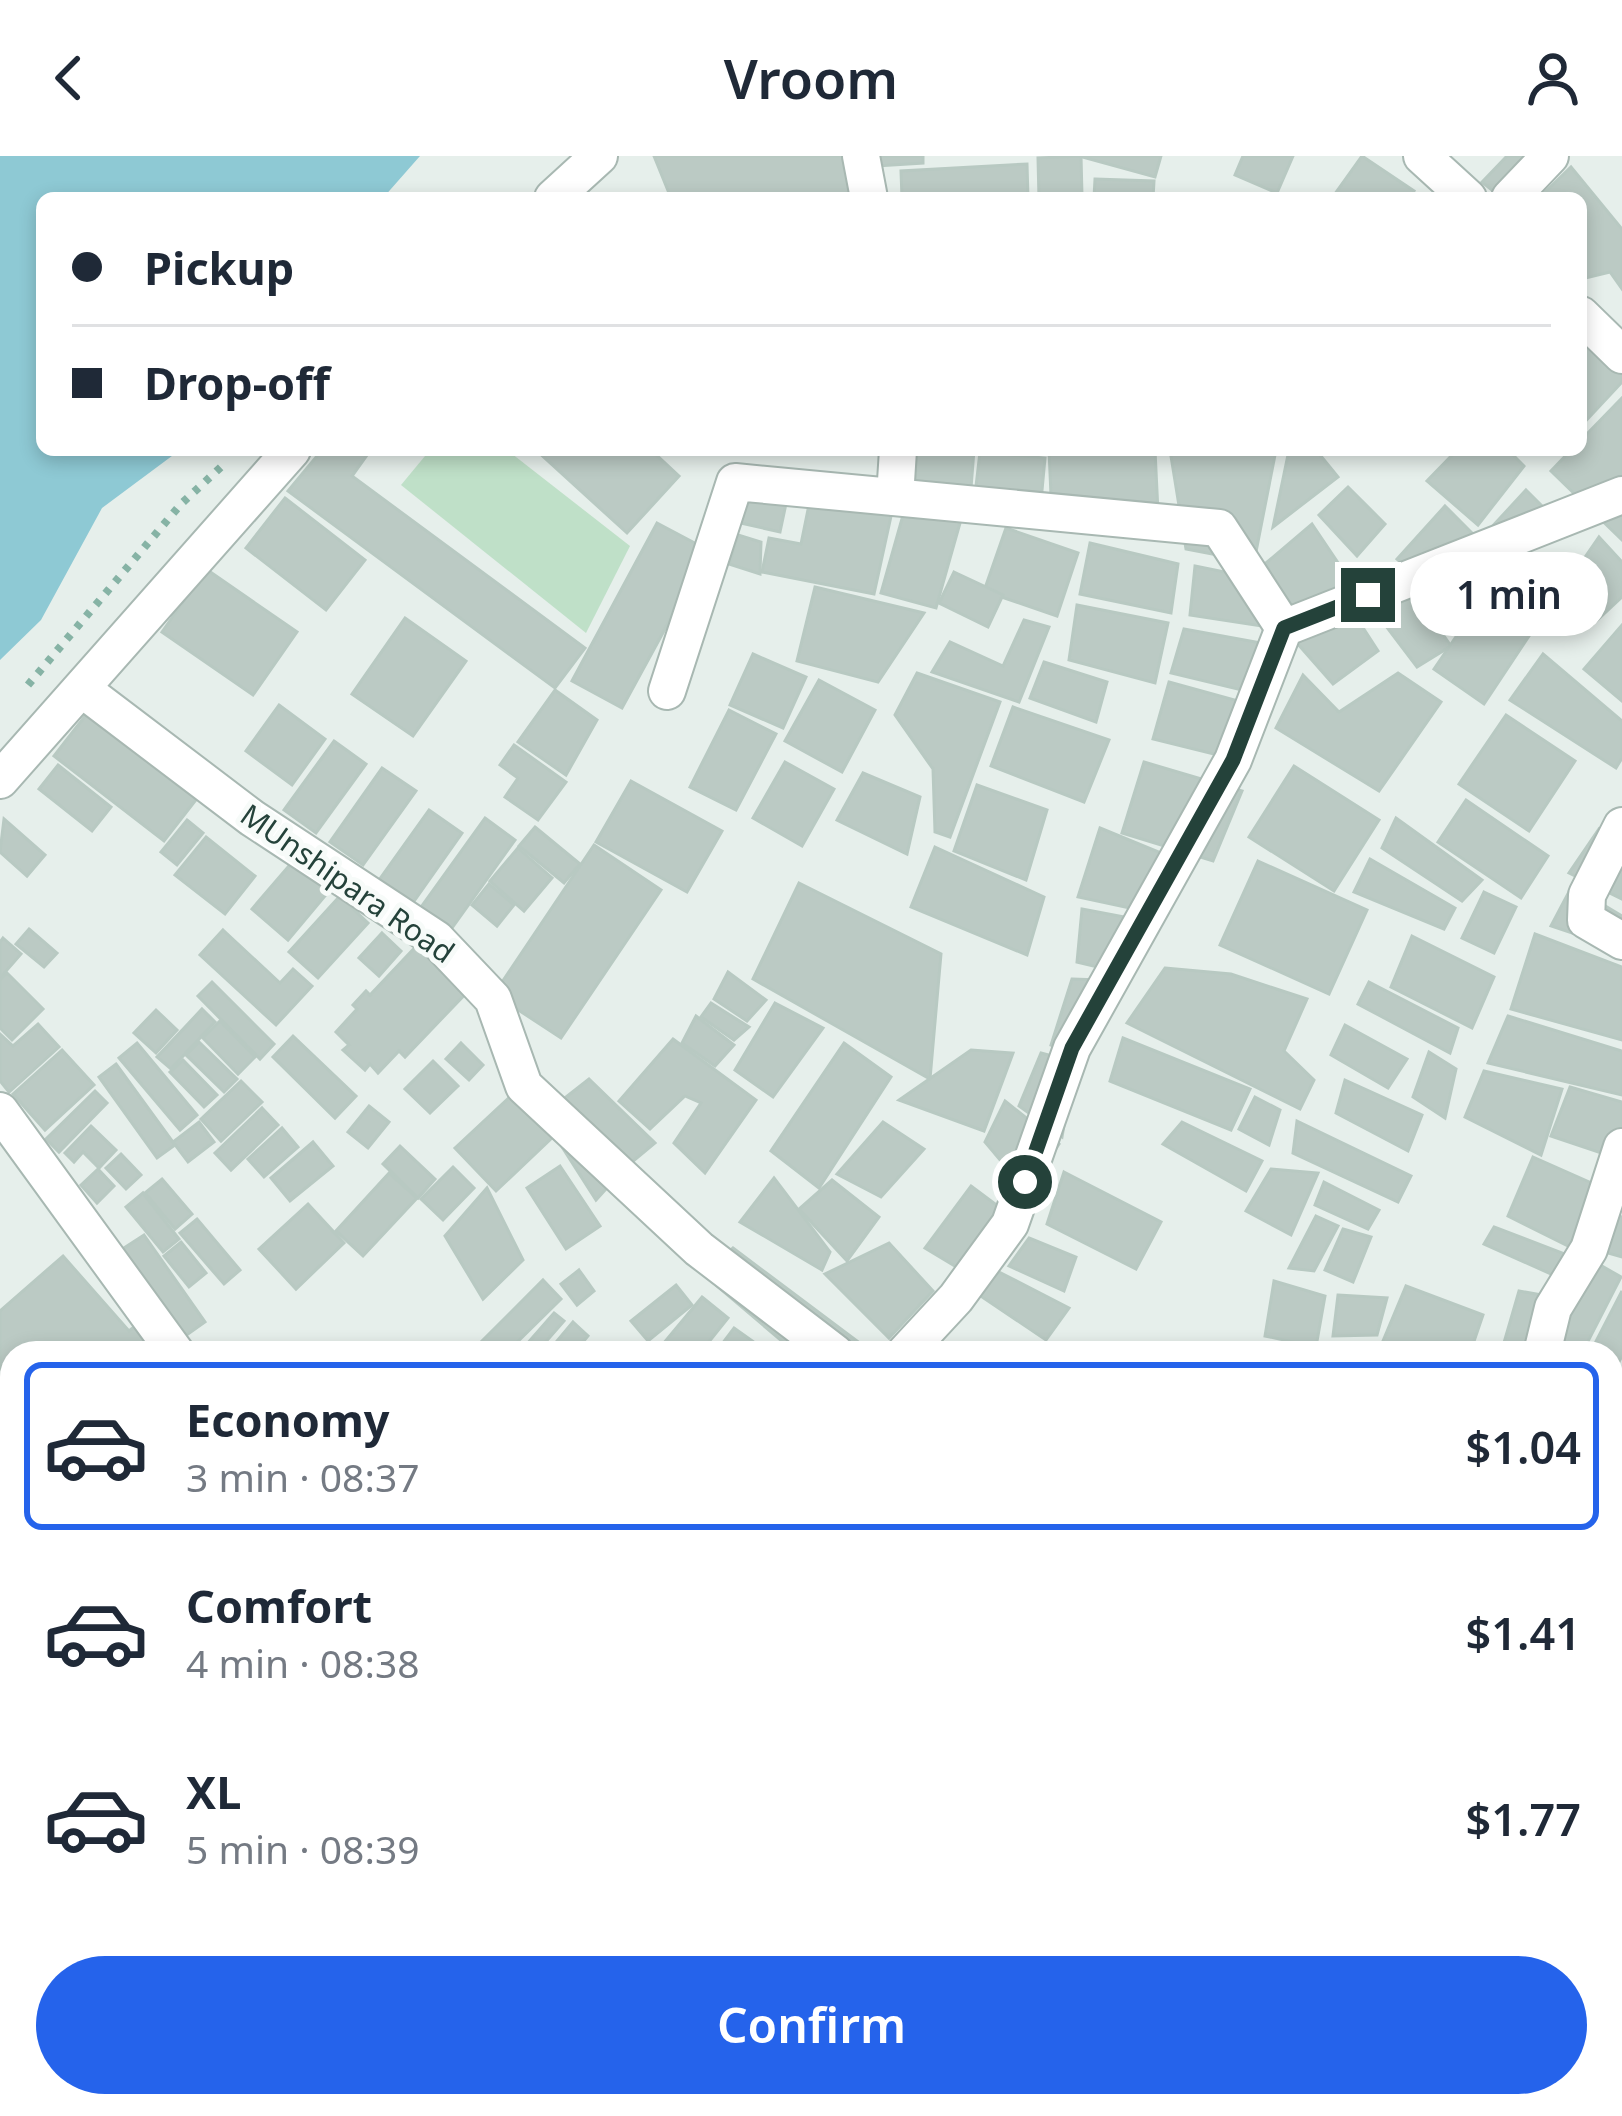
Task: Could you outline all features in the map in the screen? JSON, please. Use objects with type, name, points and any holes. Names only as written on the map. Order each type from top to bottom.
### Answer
[{"type":"street","points":[[560,192],[599,156]]},
{"type":"street","points":[[861,156],[868,192]]},
{"type":"street","points":[[1422,156],[1461,192]]},
{"type":"street","points":[[1516,192],[1550,156]]},
{"type":"street","points":[[1587,321],[1622,355]]},
{"type":"street","points":[[0,780],[287,456]]},
{"type":"street","points":[[895,497],[898,456]]},
{"type":"street","points":[[667,691],[735,482],[1219,528],[1284,628]]},
{"type":"street","points":[[916,1341],[956,1298],[1010,1224],[1072,1048],[1233,760],[1284,628],[1622,495]]},
{"type":"street","name":"MUnshipara Road","points":[[82,689],[252,818],[436,939],[493,999],[524,1086],[699,1249],[819,1341]]},
{"type":"street","points":[[1622,826],[1587,895],[1586,920],[1622,941]]},
{"type":"street","points":[[0,1111],[165,1341]]},
{"type":"street","points":[[1545,1341],[1553,1308],[1589,1249],[1622,1148]]},
{"type":"path","points":[[21,692],[181,504],[225,464]]},
{"type":"green space","points":[[425,456],[515,456],[630,546],[586,633],[401,485]]},
{"type":"water","points":[[0,156],[420,156],[388,192],[36,192],[36,456],[172,456],[102,508],[41,620],[0,660]]},
{"type":"building","points":[[654,156],[846,156],[859,188],[849,192],[669,192]]},
{"type":"building","points":[[860,156],[923,156],[923,163],[861,167]]},
{"type":"building","points":[[1079,156],[1161,156],[1155,177]]},
{"type":"building","points":[[1081,156],[1082,192],[1039,192],[1038,158]]},
{"type":"building","points":[[1243,156],[1293,156],[1277,192],[1235,175]]},
{"type":"building","points":[[1362,156],[1414,191],[1413,192],[1336,192]]},
{"type":"building","points":[[1507,156],[1554,156],[1509,192],[1494,192],[1482,182]]},
{"type":"building","points":[[1027,164],[1028,192],[902,192],[901,171]]},
{"type":"building","points":[[1571,167],[1622,229],[1622,289],[1610,272],[1587,278],[1587,192],[1545,192]]},
{"type":"building","points":[[1095,179],[1154,181],[1153,192],[1094,192]]},
{"type":"building","points":[[1587,336],[1622,367],[1622,382],[1587,420]]},
{"type":"building","points":[[1622,398],[1622,540],[1551,471],[1565,456],[1587,456],[1587,434]]},
{"type":"building","points":[[317,456],[366,456],[352,476],[585,648],[555,688],[288,491]]},
{"type":"building","points":[[543,456],[657,456],[679,476],[627,533]]},
{"type":"building","points":[[917,456],[974,456],[971,488],[915,484]]},
{"type":"building","points":[[980,456],[1045,458],[1041,501],[975,495]]},
{"type":"building","points":[[1049,456],[1155,456],[1158,512],[1052,518]]},
{"type":"building","points":[[1171,456],[1275,456],[1254,562],[1186,549]]},
{"type":"building","points":[[1288,456],[1321,456],[1338,477],[1273,527]]},
{"type":"building","points":[[1451,456],[1514,456],[1524,466],[1478,525],[1427,481]]},
{"type":"building","points":[[751,477],[790,485],[780,532],[741,523]]},
{"type":"building","points":[[1348,487],[1385,524],[1357,556],[1319,515]]},
{"type":"building","points":[[812,490],[893,507],[874,594],[762,572],[769,538],[801,544]]},
{"type":"building","points":[[1526,490],[1554,518],[1500,591],[1464,557]]},
{"type":"building","points":[[285,498],[365,560],[326,610],[246,548]]},
{"type":"building","points":[[907,501],[962,516],[936,608],[881,593]]},
{"type":"building","points":[[1445,506],[1472,533],[1430,586],[1397,559]]},
{"type":"building","points":[[657,523],[708,550],[622,708],[572,681]]},
{"type":"building","points":[[1312,524],[1355,588],[1294,623],[1266,563]]},
{"type":"building","points":[[1006,528],[1078,553],[1057,616],[984,591]]},
{"type":"building","points":[[738,535],[761,542],[760,574],[729,564]]},
{"type":"building","points":[[1599,537],[1622,562],[1622,597],[1593,624],[1550,608]]},
{"type":"building","points":[[1090,543],[1178,564],[1171,613],[1080,594]]},
{"type":"building","points":[[1195,566],[1254,578],[1268,627],[1190,615]]},
{"type":"building","points":[[206,569],[297,632],[253,695],[162,632]]},
{"type":"building","points":[[954,572],[1003,595],[988,627],[939,603]]},
{"type":"building","points":[[1407,583],[1451,646],[1417,667],[1376,613]]},
{"type":"building","points":[[815,587],[924,613],[878,682],[797,661]]},
{"type":"building","points":[[1483,597],[1535,627],[1484,704],[1434,669]]},
{"type":"building","points":[[1347,603],[1378,651],[1333,684],[1296,642]]},
{"type":"building","points":[[1077,605],[1168,623],[1155,683],[1069,660]]},
{"type":"building","points":[[405,618],[466,661],[413,736],[352,694]]},
{"type":"building","points":[[1024,620],[1049,627],[1019,702],[932,672],[950,642],[1003,666]]},
{"type":"building","points":[[1622,625],[1622,701],[1584,669]]},
{"type":"building","points":[[1184,629],[1288,648],[1275,698],[1171,673]]},
{"type":"building","points":[[753,654],[806,677],[783,728],[730,705]]},
{"type":"building","points":[[1543,654],[1622,721],[1622,758],[1616,768],[1510,700]]},
{"type":"building","points":[[1044,662],[1107,682],[1096,722],[1030,698]]},
{"type":"building","points":[[917,673],[1000,702],[950,837],[935,832],[933,769],[895,715]]},
{"type":"building","points":[[1398,673],[1441,702],[1379,791],[1276,728],[1303,675],[1339,712]]},
{"type":"building","points":[[819,680],[875,710],[842,772],[785,741]]},
{"type":"building","points":[[1169,682],[1260,707],[1246,762],[1153,739]]},
{"type":"building","points":[[555,690],[597,720],[566,775],[518,742]]},
{"type":"building","points":[[279,705],[325,739],[292,785],[246,751]]},
{"type":"building","points":[[92,707],[202,792],[164,841],[54,756]]},
{"type":"building","points":[[1013,707],[1109,740],[1084,802],[991,766]]},
{"type":"building","points":[[729,710],[776,734],[736,810],[690,787]]},
{"type":"building","points":[[1506,715],[1575,761],[1529,831],[1459,784]]},
{"type":"building","points":[[334,741],[366,764],[316,833],[284,810]]},
{"type":"building","points":[[514,745],[566,782],[538,820],[505,797],[518,778],[500,765]]},
{"type":"building","points":[[785,762],[834,789],[802,846],[753,818]]},
{"type":"building","points":[[1144,762],[1242,791],[1213,861],[1122,833]]},
{"type":"building","points":[[58,765],[111,807],[92,831],[39,789]]},
{"type":"building","points":[[1294,766],[1379,820],[1334,891],[1249,837]]},
{"type":"building","points":[[382,768],[416,791],[363,865],[330,842]]},
{"type":"building","points":[[863,773],[920,797],[907,854],[837,820]]},
{"type":"building","points":[[631,781],[722,831],[687,892],[596,842]]},
{"type":"building","points":[[977,785],[1047,810],[1026,880],[954,851]]},
{"type":"building","points":[[1466,800],[1548,856],[1521,898],[1438,842]]},
{"type":"building","points":[[429,810],[462,833],[410,907],[377,883]]},
{"type":"building","points":[[485,818],[515,840],[447,935],[416,914]]},
{"type":"building","points":[[1396,818],[1482,880],[1462,901],[1382,848]]},
{"type":"building","points":[[4,819],[45,855],[27,876],[0,852]]},
{"type":"building","points":[[187,820],[203,833],[177,865],[161,852]]},
{"type":"building","points":[[535,827],[580,864],[564,883],[519,846]]},
{"type":"building","points":[[1100,828],[1183,862],[1158,914],[1078,897]]},
{"type":"building","points":[[1599,829],[1622,846],[1622,899],[1569,873]]},
{"type":"building","points":[[206,837],[255,876],[225,914],[175,875]]},
{"type":"building","points":[[594,845],[661,890],[561,1038],[494,994]]},
{"type":"building","points":[[935,847],[1044,897],[1027,955],[911,907]]},
{"type":"building","points":[[518,848],[552,878],[524,911],[490,881]]},
{"type":"building","points":[[295,859],[330,890],[288,940],[252,909]]},
{"type":"building","points":[[1370,859],[1455,908],[1444,929],[1354,892]]},
{"type":"building","points":[[1258,861],[1367,910],[1329,994],[1220,945]]},
{"type":"building","points":[[799,883],[941,954],[930,1079],[753,979]]},
{"type":"building","points":[[489,884],[514,905],[497,926],[472,905]]},
{"type":"building","points":[[1572,886],[1622,916],[1617,948],[1551,926]]},
{"type":"building","points":[[1484,892],[1516,907],[1494,953],[1462,938]]},
{"type":"building","points":[[340,896],[368,923],[318,978],[289,952]]},
{"type":"building","points":[[1082,909],[1130,918],[1102,968],[1077,962]]},
{"type":"building","points":[[29,929],[57,953],[44,967],[16,944]]},
{"type":"building","points":[[223,930],[280,983],[293,969],[312,986],[276,1025],[200,955]]},
{"type":"building","points":[[382,933],[401,951],[379,976],[359,958]]},
{"type":"building","points":[[1535,934],[1622,967],[1622,1040],[1511,1009]]},
{"type":"building","points":[[1412,936],[1494,977],[1472,1028],[1391,987]]},
{"type":"building","points":[[3,938],[21,954],[0,978],[0,942]]},
{"type":"building","points":[[421,941],[473,986],[405,1057],[399,1051],[378,1073],[370,1064],[365,1070],[343,1050],[349,1045],[336,1032],[366,991],[370,995]]},
{"type":"building","points":[[1165,968],[1231,974],[1307,999],[1284,1051],[1314,1080],[1300,1109],[1127,1023]]},
{"type":"building","points":[[728,972],[766,1000],[747,1021],[714,999]]},
{"type":"building","points":[[7,973],[43,1009],[12,1040],[0,1028],[0,980]]},
{"type":"building","points":[[1072,979],[1099,980],[1077,1055],[1051,1045]]},
{"type":"building","points":[[212,982],[274,1044],[260,1059],[198,996]]},
{"type":"building","points":[[1369,982],[1458,1028],[1450,1053],[1358,1004]]},
{"type":"building","points":[[711,1003],[749,1027],[734,1040],[701,1017]]},
{"type":"building","points":[[775,1003],[823,1028],[773,1097],[735,1070]]},
{"type":"building","points":[[202,1009],[215,1022],[171,1069],[157,1057]]},
{"type":"building","points":[[156,1010],[177,1030],[156,1053],[134,1033]]},
{"type":"building","points":[[696,1016],[734,1045],[715,1066],[682,1043]]},
{"type":"building","points":[[1508,1016],[1622,1051],[1622,1095],[1488,1063]]},
{"type":"building","points":[[220,1021],[255,1057],[238,1074],[203,1038]]},
{"type":"building","points":[[38,1024],[59,1047],[9,1092],[0,1081],[0,1034],[13,1046]]},
{"type":"building","points":[[1345,1025],[1407,1059],[1388,1088],[1331,1055]]},
{"type":"building","points":[[293,1036],[356,1096],[335,1118],[273,1057]]},
{"type":"building","points":[[1123,1038],[1250,1089],[1231,1130],[1110,1081]]},
{"type":"building","points":[[673,1039],[756,1100],[705,1173],[674,1143],[701,1103],[685,1096],[650,1129],[619,1101]]},
{"type":"building","points":[[199,1042],[237,1079],[224,1092],[186,1055]]},
{"type":"building","points":[[137,1043],[197,1115],[180,1130],[119,1058]]},
{"type":"building","points":[[461,1043],[483,1065],[469,1080],[446,1059]]},
{"type":"building","points":[[844,1043],[891,1077],[819,1188],[771,1151]]},
{"type":"building","points":[[62,1050],[94,1085],[45,1130],[13,1094]]},
{"type":"building","points":[[971,1050],[1013,1053],[984,1131],[899,1100]]},
{"type":"building","points":[[1429,1052],[1456,1069],[1445,1118],[1413,1097]]},
{"type":"building","points":[[1041,1053],[1075,1062],[1062,1137],[1019,1106]]},
{"type":"building","points":[[183,1060],[217,1095],[204,1107],[170,1072]]},
{"type":"building","points":[[433,1061],[458,1086],[430,1113],[405,1089]]},
{"type":"building","points":[[116,1064],[175,1145],[157,1158],[99,1077]]},
{"type":"building","points":[[1484,1071],[1562,1089],[1541,1155],[1465,1117]]},
{"type":"building","points":[[589,1079],[655,1143],[626,1167],[557,1104]]},
{"type":"building","points":[[1345,1080],[1422,1115],[1408,1151],[1336,1113]]},
{"type":"building","points":[[241,1081],[262,1102],[221,1141],[201,1119]]},
{"type":"building","points":[[1570,1087],[1622,1102],[1622,1160],[1551,1136]]},
{"type":"building","points":[[95,1091],[107,1103],[59,1152],[46,1139]]},
{"type":"building","points":[[514,1093],[554,1136],[496,1191],[455,1148]]},
{"type":"building","points":[[1255,1097],[1280,1110],[1269,1145],[1239,1129]]},
{"type":"building","points":[[1005,1101],[1059,1144],[1027,1192],[985,1142]]},
{"type":"building","points":[[369,1106],[389,1122],[368,1148],[348,1132]]},
{"type":"building","points":[[262,1108],[278,1125],[231,1170],[215,1153]]},
{"type":"building","points":[[1297,1121],[1411,1176],[1398,1202],[1293,1153]]},
{"type":"building","points":[[199,1122],[214,1142],[188,1162],[173,1142]]},
{"type":"building","points":[[883,1122],[924,1149],[881,1197],[837,1174]]},
{"type":"building","points":[[1182,1122],[1262,1161],[1246,1191],[1163,1144]]},
{"type":"building","points":[[548,1125],[615,1179],[596,1200]]},
{"type":"building","points":[[91,1126],[116,1150],[99,1168],[83,1152],[74,1162],[65,1153]]},
{"type":"building","points":[[282,1128],[298,1147],[264,1177],[248,1159]]},
{"type":"building","points":[[313,1142],[333,1166],[290,1201],[271,1178]]},
{"type":"building","points":[[400,1146],[435,1179],[418,1198],[383,1164]]},
{"type":"building","points":[[121,1154],[141,1175],[126,1189],[106,1168]]},
{"type":"building","points":[[1533,1157],[1605,1189],[1580,1252],[1508,1216]]},
{"type":"building","points":[[560,1166],[600,1226],[566,1249],[527,1188]]},
{"type":"building","points":[[453,1167],[474,1188],[443,1220],[421,1199]]},
{"type":"building","points":[[98,1169],[114,1186],[97,1203],[81,1185]]},
{"type":"building","points":[[1271,1169],[1318,1173],[1291,1235],[1246,1211]]},
{"type":"building","points":[[1064,1172],[1161,1222],[1136,1269],[1047,1224]]},
{"type":"building","points":[[389,1173],[417,1198],[363,1256],[336,1231]]},
{"type":"building","points":[[774,1178],[830,1252],[822,1270],[740,1222]]},
{"type":"building","points":[[162,1179],[192,1214],[175,1229],[145,1193]]},
{"type":"building","points":[[832,1180],[879,1217],[847,1261],[799,1209]]},
{"type":"building","points":[[1324,1182],[1379,1210],[1368,1229],[1315,1205]]},
{"type":"building","points":[[971,1186],[1027,1228],[983,1283],[925,1248]]},
{"type":"building","points":[[487,1188],[523,1260],[483,1299],[445,1236]]},
{"type":"building","points":[[143,1193],[179,1239],[163,1252],[126,1207]]},
{"type":"building","points":[[308,1204],[344,1243],[296,1289],[259,1249]]},
{"type":"building","points":[[1614,1214],[1622,1217],[1622,1257],[1601,1251]]},
{"type":"building","points":[[1316,1216],[1338,1226],[1314,1271],[1289,1268]]},
{"type":"building","points":[[197,1219],[240,1270],[224,1284],[180,1233]]},
{"type":"building","points":[[1494,1227],[1570,1256],[1560,1278],[1484,1244]]},
{"type":"building","points":[[1343,1229],[1371,1237],[1353,1282],[1325,1270]]},
{"type":"building","points":[[144,1235],[205,1322],[181,1339],[121,1250]]},
{"type":"building","points":[[1029,1238],[1076,1257],[1064,1291],[1009,1266]]},
{"type":"building","points":[[181,1242],[206,1273],[189,1287],[164,1256]]},
{"type":"building","points":[[889,1243],[933,1291],[889,1338],[825,1274]]},
{"type":"building","points":[[733,1248],[857,1341],[782,1341],[704,1275]]},
{"type":"building","points":[[63,1256],[129,1331],[135,1326],[148,1341],[0,1341],[0,1311]]},
{"type":"building","points":[[1595,1262],[1621,1277],[1588,1341],[1556,1341]]},
{"type":"building","points":[[579,1270],[594,1291],[577,1305],[561,1284]]},
{"type":"building","points":[[999,1272],[1069,1308],[1046,1340],[975,1292]]},
{"type":"building","points":[[543,1280],[561,1299],[518,1341],[482,1341]]},
{"type":"building","points":[[1274,1281],[1325,1296],[1317,1341],[1265,1336]]},
{"type":"building","points":[[676,1285],[692,1305],[648,1341],[631,1321]]},
{"type":"building","points":[[1406,1286],[1483,1315],[1474,1341],[1383,1341]]},
{"type":"building","points":[[1519,1291],[1547,1296],[1536,1341],[1504,1341]]},
{"type":"building","points":[[1622,1291],[1622,1341],[1596,1341]]},
{"type":"building","points":[[1338,1295],[1387,1298],[1377,1335],[1333,1336]]},
{"type":"building","points":[[702,1297],[728,1318],[710,1341],[665,1341]]},
{"type":"building","points":[[554,1313],[564,1321],[546,1341],[530,1341]]},
{"type":"building","points":[[573,1322],[588,1336],[584,1341],[557,1341]]},
{"type":"building","points":[[734,1328],[752,1341],[724,1341]]},
{"type":"route","points":[[1025,1182],[1072,1048],[1233,760],[1284,628],[1368,595]]}]
